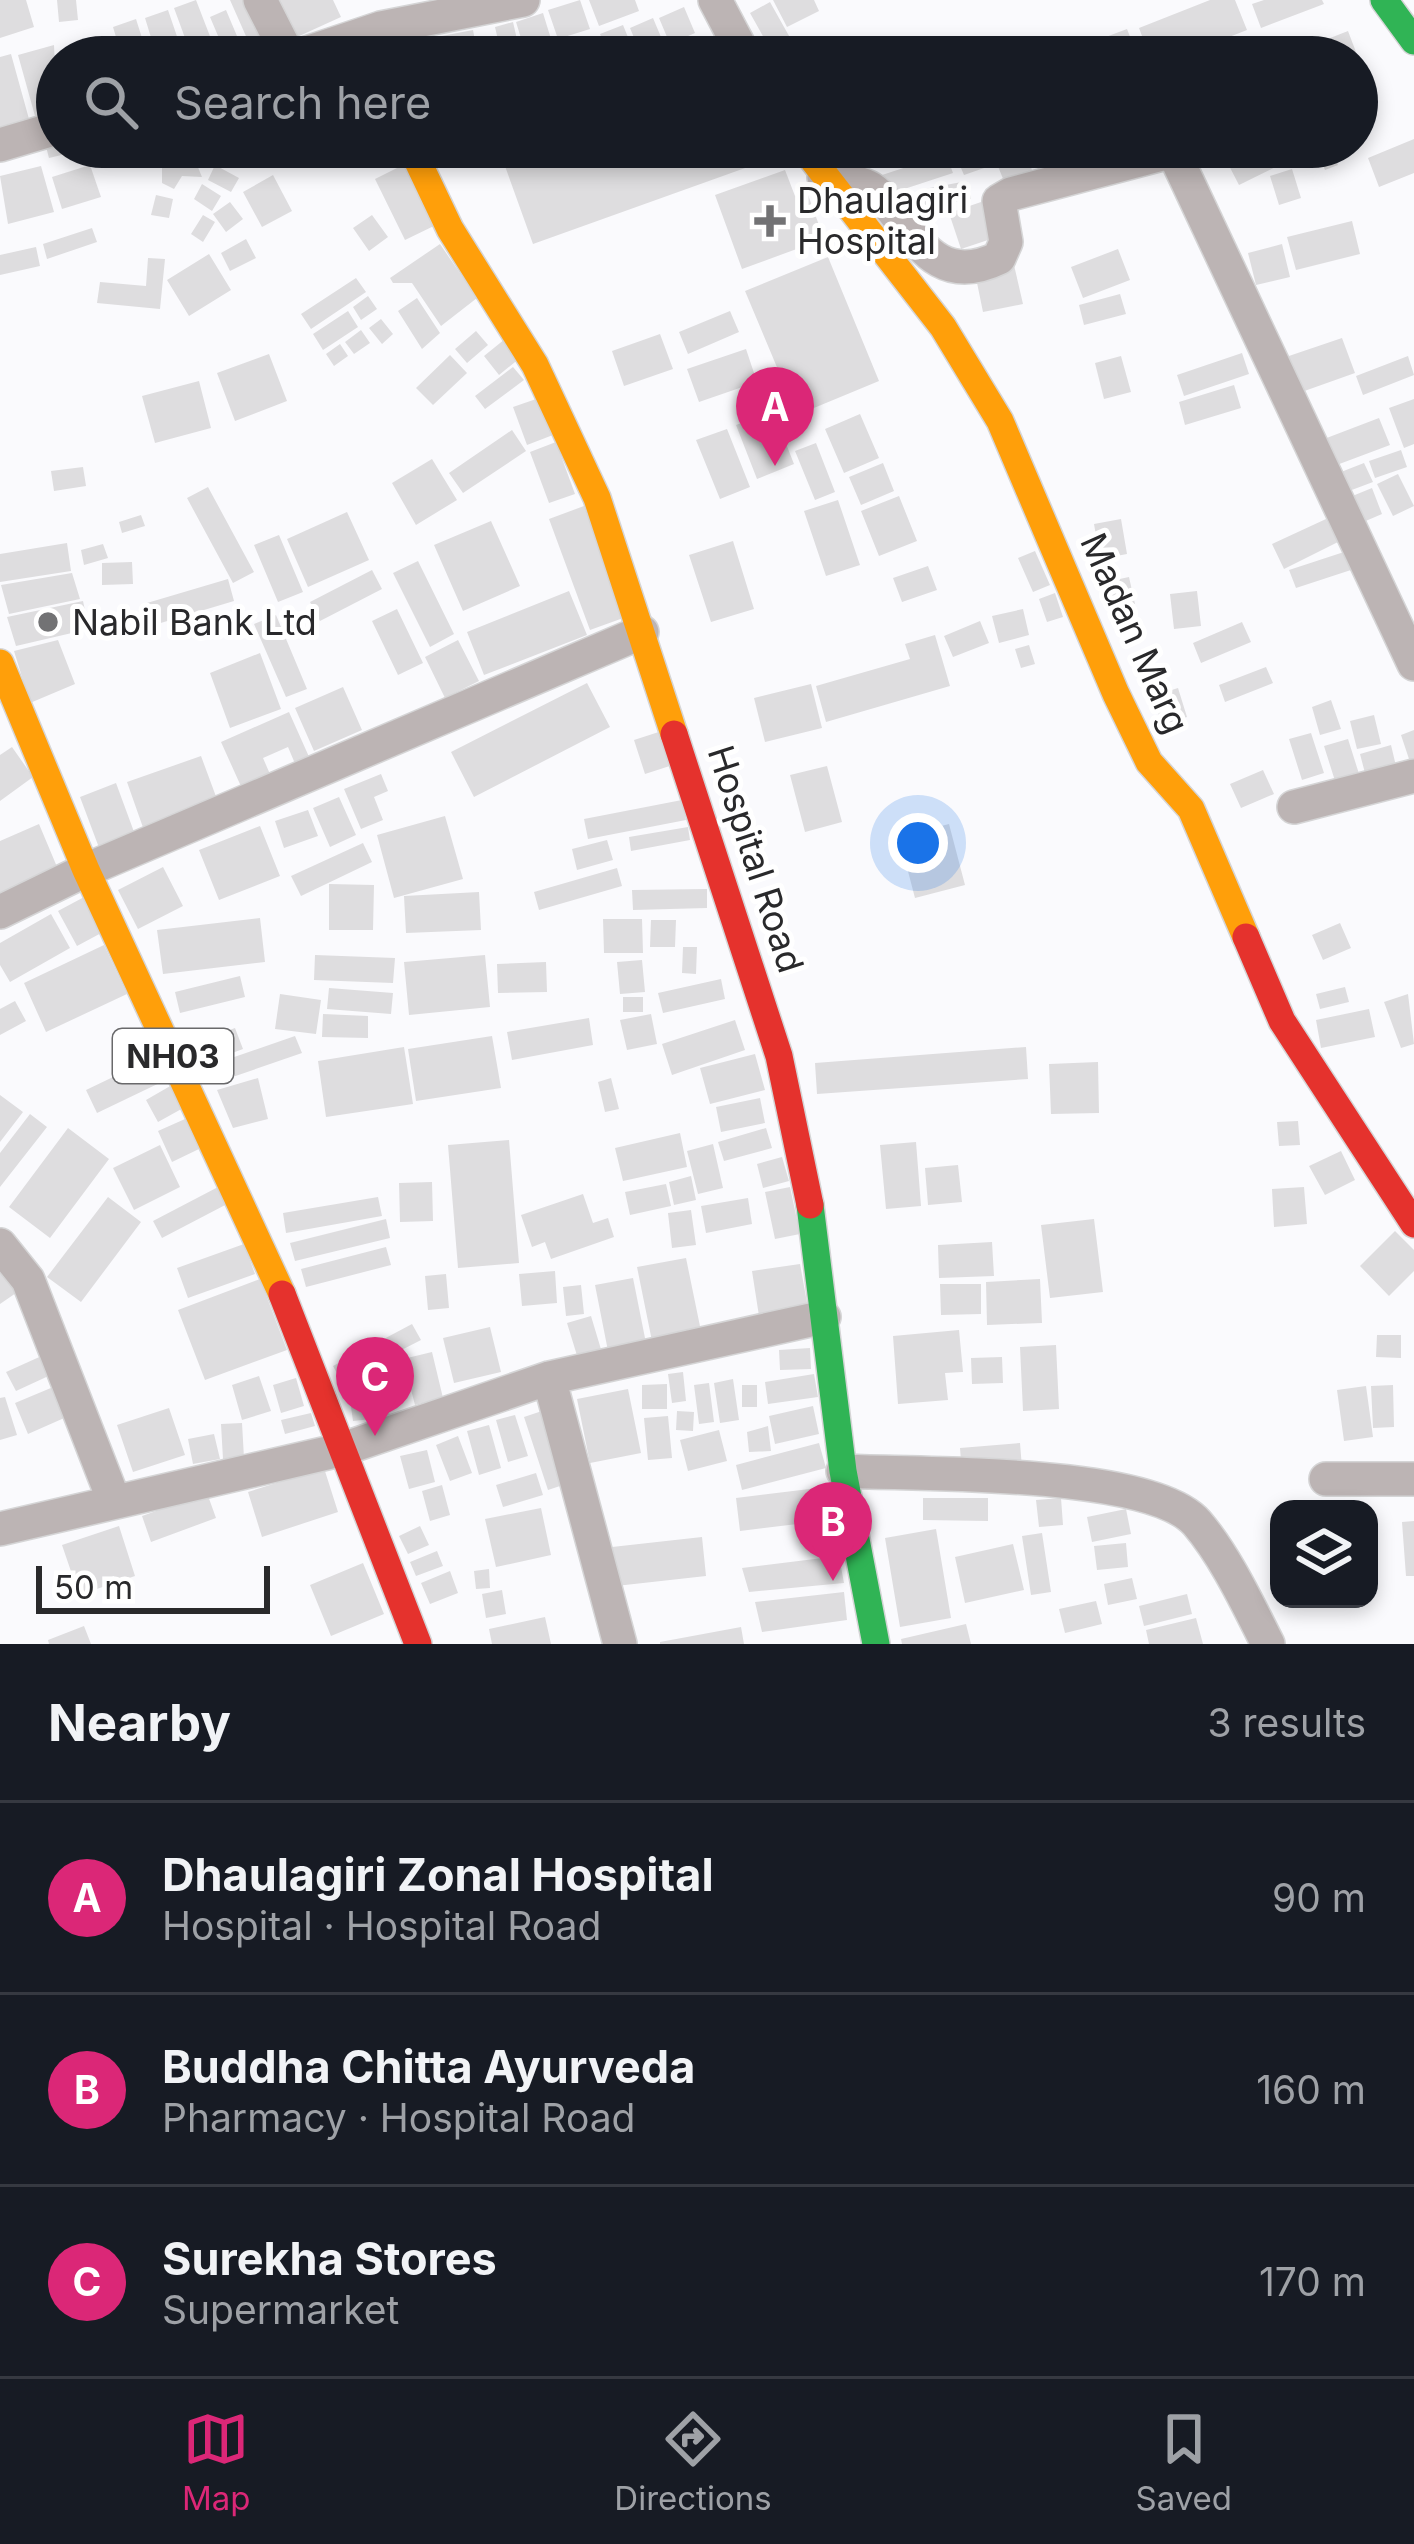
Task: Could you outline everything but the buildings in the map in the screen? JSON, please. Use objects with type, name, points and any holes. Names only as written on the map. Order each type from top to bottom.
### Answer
[{"type":"street","points":[[260,0],[280,36]]},
{"type":"street","points":[[408,36],[523,0]]},
{"type":"street","points":[[715,0],[734,36]]},
{"type":"street","points":[[1384,0],[1414,40]]},
{"type":"street","points":[[0,145],[36,134]]},
{"type":"street","name":"Hospital Road","points":[[421,168],[450,229],[535,364],[597,498],[779,1056],[806,1168],[843,1472],[876,1644]]},
{"type":"street","name":"Madan Marg","points":[[818,168],[883,244],[943,327],[1000,422],[1116,694],[1149,762],[1191,809],[1282,1021],[1414,1224]]},
{"type":"street","points":[[824,177],[869,187],[913,241],[967,266],[999,258],[1006,242],[999,201],[1109,168]]},
{"type":"street","points":[[1181,168],[1414,664]]},
{"type":"street","points":[[0,912],[86,870],[642,632]]},
{"type":"street","name":"NH03","points":[[0,663],[86,870],[263,1246],[418,1644]]},
{"type":"street","points":[[1294,807],[1414,776]]},
{"type":"street","points":[[0,1245],[28,1280],[114,1501]]},
{"type":"street","points":[[0,1529],[340,1450],[549,1378],[824,1318]]},
{"type":"street","points":[[549,1378],[620,1644]]},
{"type":"street","points":[[843,1472],[1095,1485],[1160,1498],[1196,1522],[1268,1644]]},
{"type":"street","points":[[1326,1479],[1414,1480]]},
{"type":"traffic: fast","points":[[1384,0],[1414,41]]},
{"type":"traffic: fast","points":[[810,1205],[843,1471],[876,1644]]},
{"type":"traffic: slow","points":[[421,168],[450,229],[535,365],[597,498],[674,734]]},
{"type":"traffic: slow","points":[[819,168],[943,327],[1000,421],[1116,694],[1149,762],[1191,809],[1246,937]]},
{"type":"traffic: slow","points":[[0,663],[86,870],[282,1294]]},
{"type":"traffic: jam","points":[[674,734],[779,1056],[810,1205]]},
{"type":"traffic: jam","points":[[1246,937],[1282,1021],[1414,1224]]},
{"type":"traffic: jam","points":[[282,1294],[418,1644]]},
{"type":"place","name":"Dhaulagiri Hospital","points":[[770,221]]},
{"type":"place","name":"Dhaulagiri Zonal Hospital","points":[[775,466]]},
{"type":"place","name":"Nabil Bank Ltd","points":[[48,622]]},
{"type":"place","name":"Surekha Stores","points":[[375,1436]]},
{"type":"place","name":"Buddha Chitta Ayurveda","points":[[833,1581]]}]
